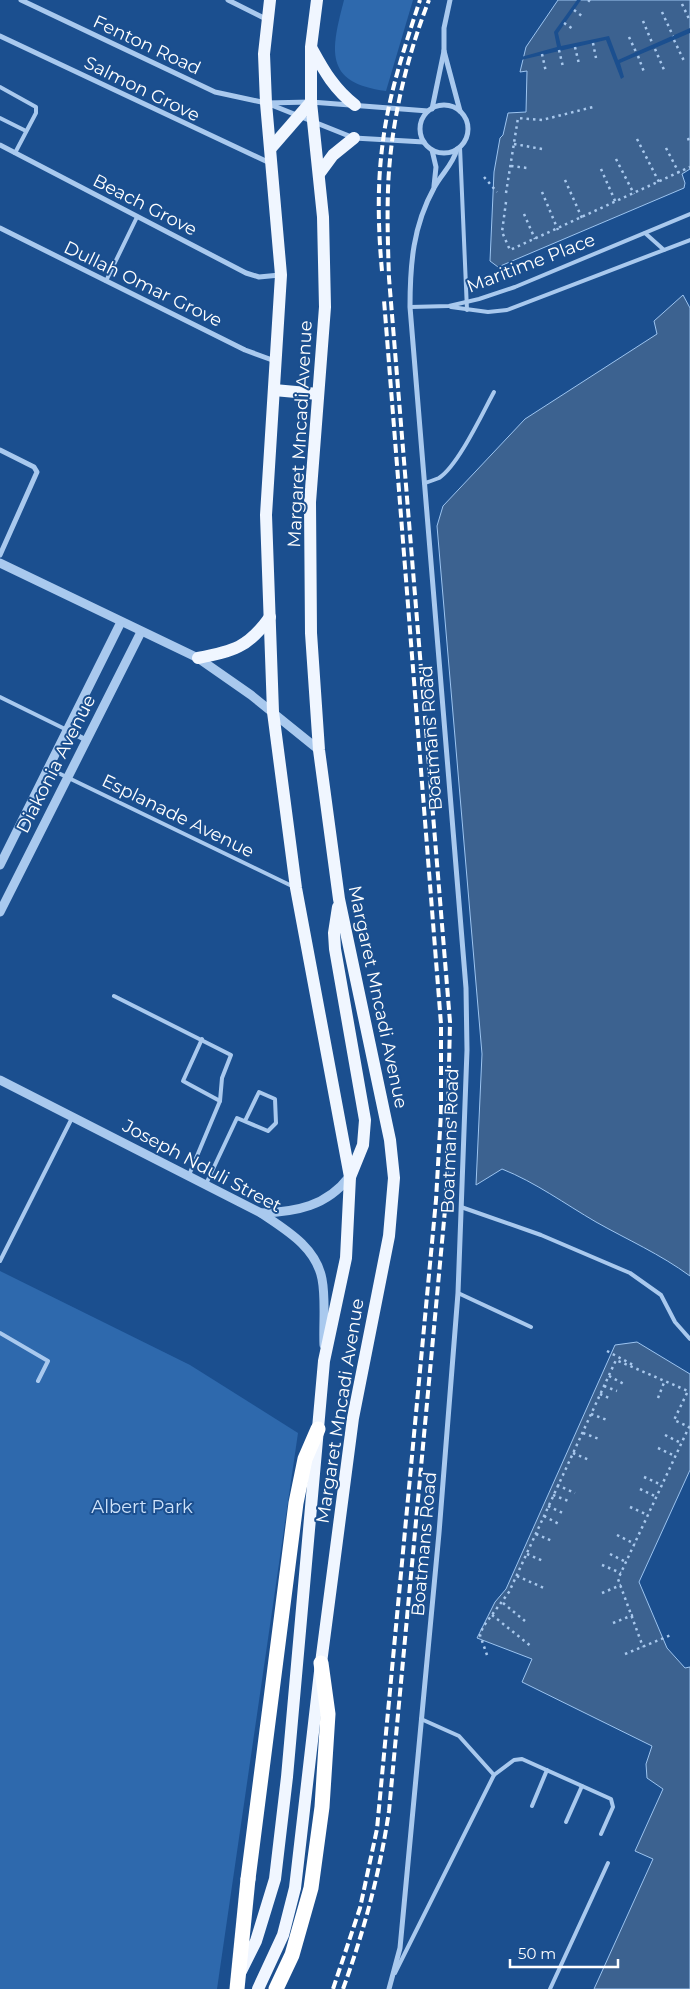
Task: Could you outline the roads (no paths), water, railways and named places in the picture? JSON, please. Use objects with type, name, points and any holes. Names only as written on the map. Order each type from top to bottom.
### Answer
[{"type":"highway","points":[[237,1989],[248,1879],[296,1503],[305,1459],[318,1430]]},
{"type":"highway","points":[[276,1989],[292,1955],[312,1879],[322,1808],[328,1714],[321,1663]]},
{"type":"main road","name":"Margaret Mncadi Avenue","points":[[232,1989],[256,1941],[275,1879],[287,1777],[324,1361],[346,1258],[350,1177],[296,888],[273,712],[266,516],[281,275],[266,103],[264,54],[266,19],[270,0]]},
{"type":"main road","name":"Margaret Mncadi Avenue","points":[[258,1989],[283,1935],[295,1888],[321,1663],[353,1418],[389,1236],[394,1178],[390,1140],[338,899],[319,750],[311,633],[310,511],[325,307],[323,217],[311,102],[311,46],[317,0]]},
{"type":"main road","points":[[311,46],[327,77],[343,96],[355,105]]},
{"type":"main road","points":[[271,148],[311,102]]},
{"type":"main road","points":[[319,174],[333,155],[354,138]]},
{"type":"main road","points":[[274,390],[318,394]]},
{"type":"main road","points":[[198,658],[236,650],[246,644],[270,617]]},
{"type":"main road","points":[[338,899],[334,933],[335,949],[365,1120],[363,1145],[350,1177]]},
{"type":"street","name":"Fenton Road","points":[[20,0],[215,92],[266,103]]},
{"type":"street","points":[[228,0],[266,19]]},
{"type":"street","points":[[434,186],[436,167],[432,150],[424,142],[420,129],[421,122],[430,110],[444,51],[444,28],[450,0]]},
{"type":"street","name":"Salmon Grove","points":[[0,36],[272,164]]},
{"type":"street","points":[[410,307],[410,276],[416,227],[434,186],[450,166],[458,148],[465,140],[468,128],[460,111],[444,51]]},
{"type":"street","points":[[266,103],[311,102],[430,110],[443,105],[460,111]]},
{"type":"street","points":[[266,103],[354,138],[424,142]]},
{"type":"street","name":"Beach Grove","points":[[0,145],[246,273],[259,277],[281,275]]},
{"type":"street","points":[[432,150],[447,152],[458,148]]},
{"type":"street","name":"Dullah Omar Grove","points":[[0,228],[251,353],[276,361]]},
{"type":"street","name":"Boatmans Road","points":[[389,1989],[394,1975],[402,1926],[439,1533],[458,1293],[467,1050],[466,988],[410,307]]},
{"type":"street","points":[[0,450],[34,467],[37,472],[0,555]]},
{"type":"street","points":[[0,563],[198,658],[273,712],[319,750]]},
{"type":"street","name":"Diakonia Avenue","points":[[0,865],[121,622]]},
{"type":"street","name":"Diakonia Avenue","points":[[0,910],[141,632]]},
{"type":"street","points":[[67,730],[86,740]]},
{"type":"street","name":"Joseph Nduli Street","points":[[0,1080],[262,1213],[298,1239],[313,1256],[323,1281],[324,1361]]},
{"type":"street","points":[[262,1213],[289,1212],[311,1206],[339,1191],[350,1177]]},
{"type":"lane","points":[[0,87],[36,107],[36,113],[15,153]]},
{"type":"lane","points":[[0,118],[26,132]]},
{"type":"lane","points":[[458,148],[467,310]]},
{"type":"lane","name":"Maritime Place","points":[[410,307],[449,306],[515,287],[690,214]]},
{"type":"lane","points":[[106,282],[137,217]]},
{"type":"lane","points":[[645,233],[664,250]]},
{"type":"lane","points":[[449,306],[467,310],[500,312],[521,306],[690,240]]},
{"type":"lane","points":[[424,484],[439,478],[450,466],[476,428],[494,392]]},
{"type":"lane","points":[[0,697],[67,730]]},
{"type":"lane","name":"Esplanade Avenue","points":[[48,768],[296,888]]},
{"type":"lane","points":[[114,996],[231,1055],[222,1078],[220,1101],[189,1175]]},
{"type":"lane","points":[[202,1040],[183,1081],[220,1101]]},
{"type":"lane","points":[[206,1184],[237,1118],[265,1131],[271,1129],[276,1123],[275,1099],[259,1092],[244,1121]]},
{"type":"lane","points":[[0,1261],[73,1116]]},
{"type":"lane","points":[[461,1207],[541,1235],[630,1273],[662,1295],[675,1322],[690,1339]]},
{"type":"lane","points":[[458,1293],[531,1326]]},
{"type":"lane","points":[[0,1332],[48,1361],[38,1381]]},
{"type":"lane","points":[[421,1719],[459,1736],[494,1775]]},
{"type":"lane","points":[[394,1975],[494,1775],[517,1759],[548,1770],[613,1801],[601,1834]]},
{"type":"lane","points":[[532,1806],[548,1770]]},
{"type":"lane","points":[[566,1822],[582,1786]]},
{"type":"lane","points":[[550,1989],[608,1863]]},
{"type":"railway","points":[[382,271],[379,206],[383,141],[393,87],[420,0]]},
{"type":"railway","points":[[343,1989],[370,1901],[389,1811],[446,1199],[450,1022],[389,278],[388,234],[389,166],[396,117],[406,69],[429,0]]},
{"type":"railway","points":[[333,1989],[360,1908],[377,1829],[436,1200],[441,1113],[441,1024],[384,300]]},
{"type":"park label","name":"Albert Park","points":[[142,1507]]}]
